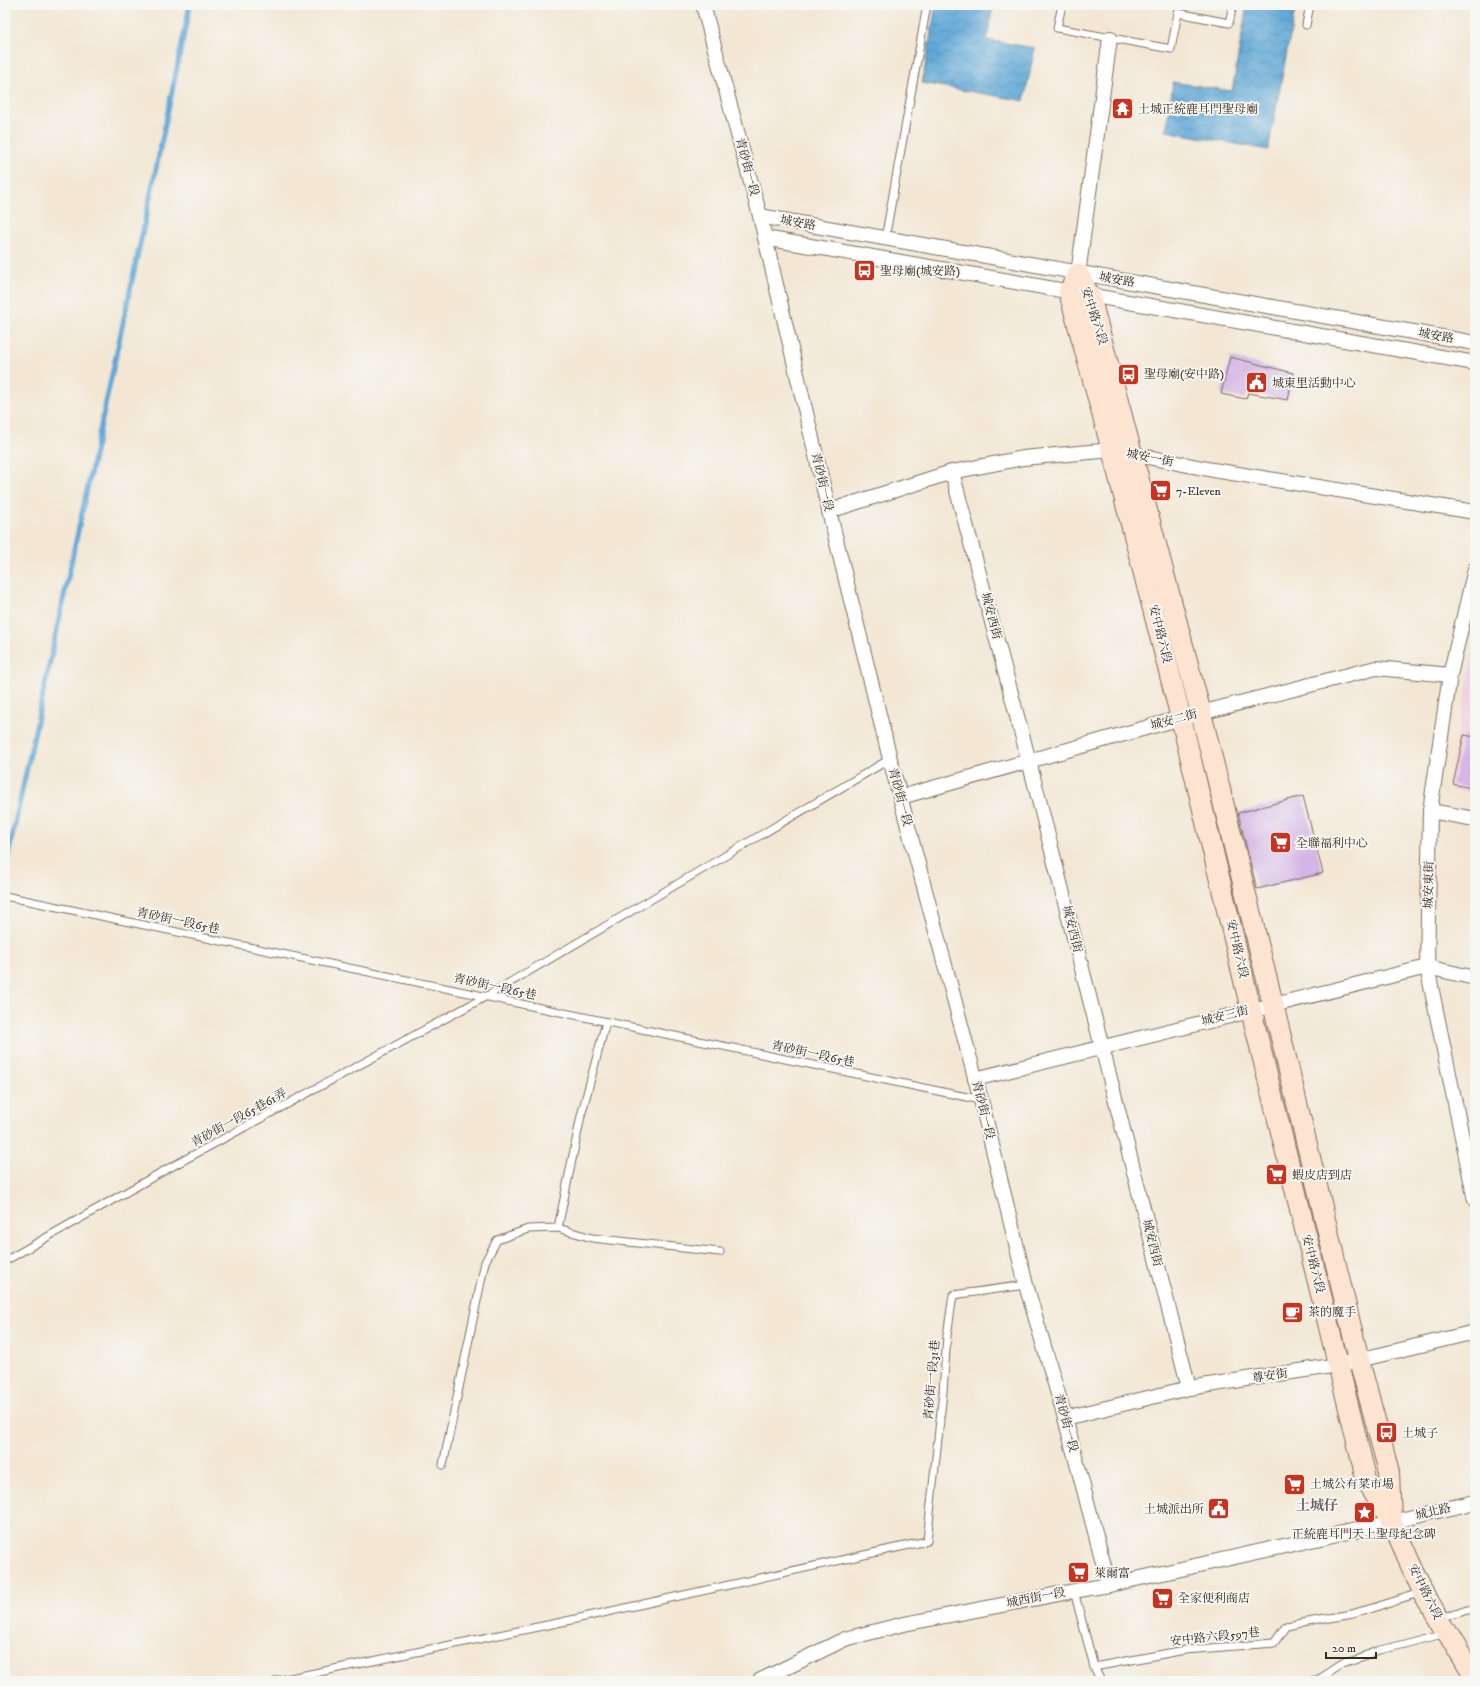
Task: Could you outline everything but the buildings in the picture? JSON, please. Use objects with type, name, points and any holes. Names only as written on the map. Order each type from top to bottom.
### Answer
[{"type":"street","name":"青砂街一段","points":[[703,5],[760,216],[829,512],[890,759],[981,1100],[1026,1285],[1065,1418],[1109,1585]]},
{"type":"street","points":[[1078,274],[1110,38]]},
{"type":"street","name":"城安路","points":[[760,216],[1078,274],[1475,343]]},
{"type":"street","name":"城安路","points":[[765,238],[1475,363]]},
{"type":"street","name":"安中路六段","points":[[1078,274],[1069,292],[1112,450],[1181,718],[1367,1482],[1392,1522],[1423,1592],[1475,1679]]},
{"type":"street","name":"安中路六段","points":[[1078,274],[1090,296],[1201,713],[1274,1004],[1359,1360],[1389,1472],[1392,1522]]},
{"type":"street","name":"城安一街","points":[[829,512],[952,472],[1023,458],[1112,450],[1213,470],[1475,512]]},
{"type":"street","name":"城安西街","points":[[952,472],[1029,761],[1189,1388]]},
{"type":"street","name":"城安東街","points":[[1475,569],[1450,675],[1430,810],[1427,967],[1472,1173],[1475,1200]]},
{"type":"street","name":"城安二街","points":[[901,797],[1181,718],[1376,668],[1450,675]]},
{"type":"street","points":[[1430,810],[1475,819]]},
{"type":"street","name":"城安三街","points":[[975,1079],[1427,967],[1475,978]]},
{"type":"street","name":"尊安街","points":[[1065,1418],[1189,1388],[1338,1365],[1475,1332]]},
{"type":"street","name":"城北路","points":[[1392,1522],[1475,1502]]},
{"type":"street","name":"城西街一段","points":[[759,1681],[845,1638],[904,1624],[1109,1585],[1392,1522]]},
{"type":"lane","points":[[885,239],[927,5]]},
{"type":"lane","points":[[1062,5],[1057,28],[1171,49],[1178,13],[1230,23],[1233,5]]},
{"type":"lane","points":[[1306,25],[1310,5]]},
{"type":"lane","name":"青砂街一段65巷61弄","points":[[5,1261],[160,1173],[485,997],[890,759]]},
{"type":"lane","name":"青砂街一段65巷","points":[[5,896],[981,1100]]},
{"type":"lane","points":[[558,1228],[581,1116],[606,1022]]},
{"type":"lane","points":[[443,1465],[485,1262],[497,1240],[528,1229],[558,1228],[592,1238],[720,1252]]},
{"type":"lane","name":"青砂街一段31巷","points":[[276,1681],[562,1622],[927,1541],[943,1392],[947,1336],[953,1295],[1026,1285]]},
{"type":"lane","points":[[1074,1591],[1094,1667],[1101,1681]]},
{"type":"lane","name":"安中路六段597巷","points":[[1094,1667],[1185,1650],[1274,1642],[1286,1626],[1352,1614],[1423,1592]]},
{"type":"lane","points":[[1303,1681],[1318,1680],[1344,1664],[1443,1626],[1467,1609],[1475,1608]]},
{"type":"shaded area","points":[[1475,643],[1475,794],[1448,789]]},
{"type":"water","points":[[936,5],[993,5],[987,40],[1035,48],[1024,101],[922,83]]},
{"type":"water","points":[[1247,5],[1296,5],[1268,150],[1166,131],[1173,82],[1232,91]]},
{"type":"waterway","points":[[5,870],[190,5]]},
{"type":"place","name":"土城正統鹿耳門聖母廟","points":[[1123,109]]},
{"type":"place","name":"聖母廟(城安路)","points":[[865,271]]},
{"type":"place","name":"聖母廟(安中路)","points":[[1129,374]]},
{"type":"place","name":"城東里活動中心","points":[[1257,383]]},
{"type":"place","name":"7-Eleven","points":[[1160,491]]},
{"type":"place","name":"全聯福利中心","points":[[1280,843]]},
{"type":"place","name":"蝦皮店到店","points":[[1277,1175]]},
{"type":"place","name":"茶的魔手","points":[[1293,1312]]},
{"type":"place","name":"土城子","points":[[1387,1433]]},
{"type":"place","name":"土城公有菜市場","points":[[1294,1484]]},
{"type":"place","name":"土城派出所","points":[[1219,1509]]},
{"type":"place","name":"正統鹿耳門天上聖母紀念碑","points":[[1364,1513]]},
{"type":"place","name":"萊爾富","points":[[1079,1573]]},
{"type":"place","name":"全家便利商店","points":[[1162,1598]]},
{"type":"district","name":"土城仔","points":[[1317,1506]]}]
